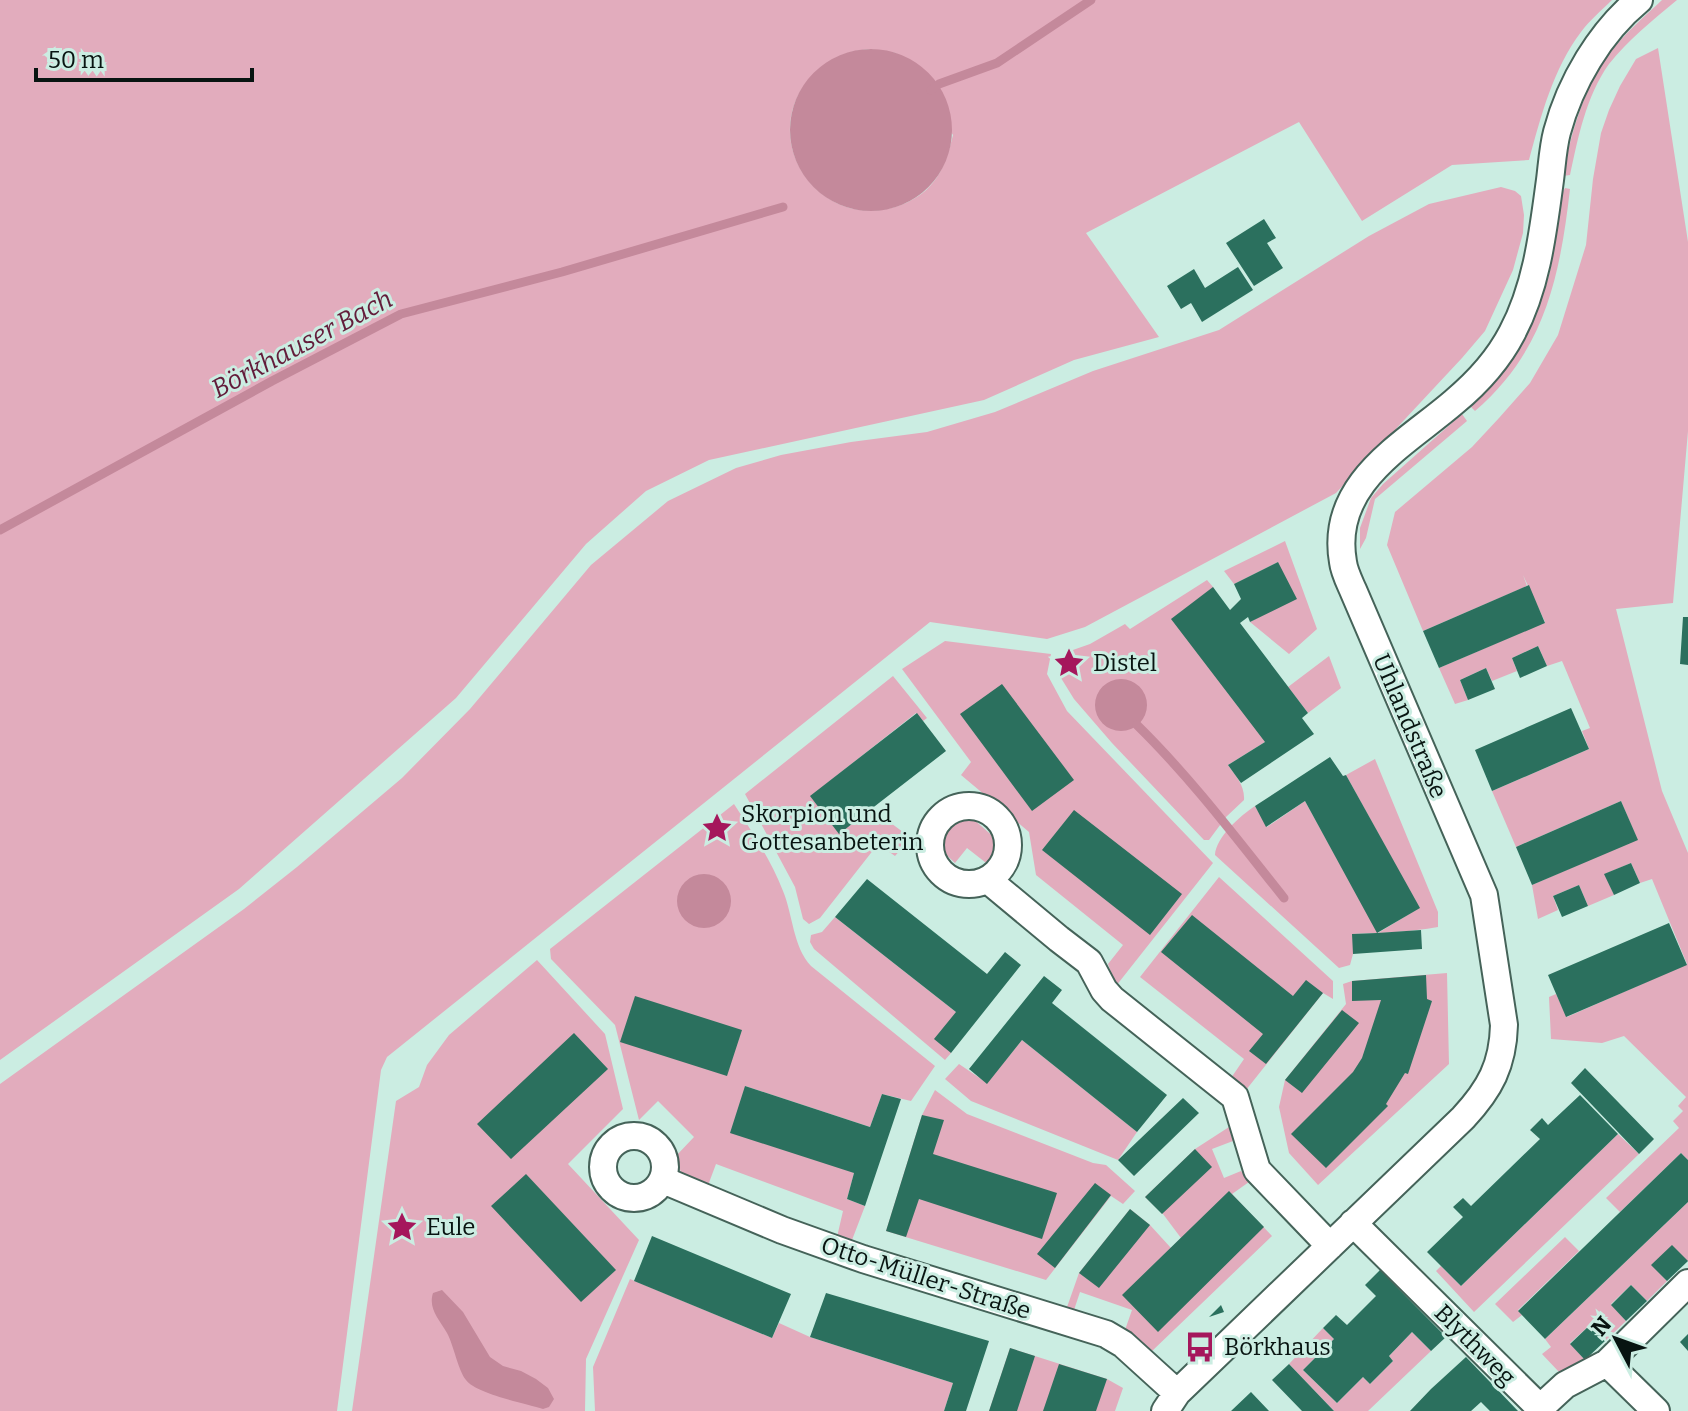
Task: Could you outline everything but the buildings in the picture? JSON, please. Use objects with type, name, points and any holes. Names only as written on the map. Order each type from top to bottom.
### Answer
[{"type":"street","name":"Uhlandstraße","points":[[1171,1402],[1476,1103],[1500,1062],[1504,1025],[1484,895],[1353,590],[1343,563],[1341,539],[1351,499],[1375,466],[1456,401],[1483,375],[1513,330],[1530,290],[1540,253],[1556,134],[1564,107],[1608,31],[1639,0]]},
{"type":"street","points":[[988,880],[1089,962],[1112,999],[1235,1097],[1257,1170],[1330,1246]]},
{"type":"street","name":"Otto-Müller-Straße","points":[[663,1180],[782,1230],[863,1259],[1106,1334],[1123,1344],[1171,1402]]},
{"type":"street","name":"Blythweg","points":[[1353,1223],[1540,1408],[1565,1385],[1607,1363],[1688,1283]]},
{"type":"street","points":[[1607,1363],[1656,1411]]},
{"type":"shaded area","points":[[0,0],[1612,0],[1585,28],[1563,61],[1549,93],[1529,160],[1452,165],[1362,221],[1299,122],[1086,233],[1159,337],[1074,360],[984,400],[709,460],[646,491],[586,544],[456,698],[239,889],[0,1060]],"holes":[[[869,49],[896,53],[953,135],[946,158],[937,178],[913,200],[872,211],[846,207],[823,195],[805,176],[794,154],[790,129],[795,103],[810,78],[835,58]]]},
{"type":"shaded area","points":[[1662,0],[1677,0],[1624,47],[1601,76],[1584,118],[1570,175],[1563,176],[1579,112],[1592,82],[1609,54]]},
{"type":"shaded area","points":[[1658,48],[1688,242],[1688,431],[1673,603],[1616,609],[1662,791],[1688,853],[1688,1160],[1681,1153],[1620,1212],[1606,1198],[1679,1128],[1673,1121],[1683,1111],[1678,1106],[1686,1097],[1624,1036],[1602,1043],[1551,1039],[1549,997],[1556,994],[1567,1017],[1687,964],[1652,879],[1640,883],[1631,863],[1605,874],[1614,895],[1588,906],[1579,885],[1553,896],[1558,910],[1538,919],[1532,885],[1637,839],[1621,801],[1516,847],[1492,791],[1589,749],[1582,731],[1590,728],[1565,668],[1562,661],[1547,666],[1538,646],[1512,658],[1517,671],[1492,681],[1486,668],[1460,680],[1468,700],[1455,704],[1439,668],[1545,622],[1523,575],[1527,586],[1423,631],[1387,545],[1395,512],[1472,447],[1499,418],[1530,383],[1558,335],[1586,245],[1593,179],[1601,133],[1609,110],[1636,59]]},
{"type":"shaded area","points":[[871,49],[902,55],[928,73],[946,99],[952,130],[946,161],[928,187],[902,205],[871,211],[840,205],[814,187],[796,161],[790,130],[796,99],[814,73],[840,55]]},
{"type":"shaded area","points":[[1501,187],[1521,196],[1523,233],[1513,270],[1485,331],[1336,493],[1085,627],[1047,639],[930,622],[387,1057],[381,1070],[337,1411],[0,1411],[0,1084],[244,909],[402,778],[470,709],[591,565],[668,501],[736,468],[781,455],[927,432],[995,412],[1093,371],[1219,330],[1369,236],[1429,204]]},
{"type":"shaded area","points":[[1565,188],[1570,189],[1561,252],[1545,310],[1518,363],[1499,388],[1475,411],[1471,407],[1505,368],[1536,310],[1548,280],[1559,204]]},
{"type":"shaded area","points":[[1462,414],[1467,421],[1375,499],[1366,538],[1360,549],[1360,528],[1371,498]]},
{"type":"shaded area","points":[[1285,541],[1317,629],[1289,654],[1250,622],[1257,618],[1278,562],[1234,584],[1224,571]]},
{"type":"shaded area","points":[[1207,580],[1213,587],[1265,742],[1228,765],[1237,777],[1244,800],[1209,840],[1204,840],[1112,743],[1074,699],[1061,678],[1062,663],[1070,651],[1090,644],[1125,624],[1130,629]]},
{"type":"shaded area","points":[[945,641],[1051,654],[1047,674],[1067,711],[1213,863],[1116,986],[1108,964],[1123,945],[1036,875],[1029,832],[961,775],[971,762],[902,669]]},
{"type":"shaded area","points":[[1329,656],[1341,688],[1308,713],[1288,687]]},
{"type":"shaded area","points":[[893,676],[927,718],[923,721],[916,713],[811,796],[839,833],[872,809],[911,838],[895,856],[878,844],[820,918],[809,924],[803,919],[795,887],[745,794]]},
{"type":"shaded area","points":[[1121,679],[1139,687],[1147,705],[1139,723],[1121,731],[1103,723],[1095,705],[1103,687]]},
{"type":"shaded area","points":[[1375,759],[1438,912],[1438,927],[1378,933],[1419,908],[1346,775]]},
{"type":"shaded area","points":[[1305,801],[1378,933],[1353,934],[1350,965],[1339,968],[1215,855],[1224,834],[1255,806],[1267,827]]},
{"type":"shaded area","points":[[734,804],[778,880],[800,950],[811,966],[935,1066],[911,1101],[882,1094],[870,1127],[745,1086],[854,1173],[847,1199],[865,1206],[852,1240],[837,1237],[843,1211],[716,1164],[707,1188],[683,1177],[675,1157],[694,1137],[658,1101],[639,1120],[615,1025],[551,959],[550,949]]},
{"type":"shaded area","points":[[963,815],[971,817],[996,839],[999,863],[990,866],[967,848],[955,863],[944,852],[942,844],[945,835]]},
{"type":"shaded area","points":[[704,874],[723,882],[731,901],[723,920],[704,928],[685,920],[677,901],[685,882]]},
{"type":"shaded area","points":[[1219,877],[1333,981],[1333,999],[1323,993],[1246,1090],[1231,1078],[1244,1059],[1140,977]]},
{"type":"shaded area","points":[[835,917],[956,1012],[951,1053],[945,1060],[814,949],[810,942],[811,935],[822,932]]},
{"type":"shaded area","points":[[537,960],[605,1034],[623,1109],[568,1164],[639,1240],[586,1359],[585,1411],[352,1411],[396,1101],[419,1087],[427,1065],[449,1035]]},
{"type":"shaded area","points":[[1447,973],[1449,1064],[1318,1185],[1289,1153],[1279,1107],[1285,1080],[1346,1004],[1343,984]]},
{"type":"shaded area","points":[[1022,1040],[1137,1132],[1118,1160],[971,1101],[945,1079],[959,1064],[987,1083]]},
{"type":"shaded area","points":[[935,1090],[967,1114],[1093,1163],[1106,1165],[1135,1191],[1123,1204],[1111,1196],[1046,1280],[886,1231],[922,1115]]},
{"type":"shaded area","points":[[1229,1127],[1233,1141],[1212,1149],[1224,1178],[1241,1171],[1249,1182],[1232,1194],[1272,1236],[1151,1352],[1125,1330],[1132,1310],[1080,1292],[1073,1313],[1066,1310],[1079,1273],[1130,1209],[1171,1248],[1181,1238],[1145,1197],[1195,1149]]},
{"type":"shaded area","points":[[1618,1134],[1639,1154],[1474,1312],[1436,1271],[1441,1266],[1461,1286]]},
{"type":"shaded area","points":[[1688,1202],[1688,1261],[1652,1265],[1667,1281],[1647,1301],[1631,1285],[1611,1304],[1626,1321],[1606,1340],[1591,1324],[1570,1343],[1585,1360],[1569,1375],[1559,1372],[1542,1354],[1551,1347],[1545,1339]]},
{"type":"shaded area","points":[[1565,1237],[1579,1251],[1518,1310],[1522,1315],[1513,1322],[1495,1304]]},
{"type":"shaded area","points":[[630,1279],[772,1338],[779,1323],[810,1337],[953,1383],[944,1411],[595,1411],[593,1367]]},
{"type":"shaded area","points":[[442,1290],[463,1312],[490,1357],[548,1388],[554,1399],[549,1407],[543,1409],[502,1398],[480,1390],[466,1380],[433,1309],[433,1293]]},
{"type":"shaded area","points":[[1323,1328],[1334,1339],[1303,1370],[1337,1403],[1363,1377],[1370,1384],[1393,1361],[1389,1356],[1412,1332],[1431,1351],[1368,1411],[1334,1411],[1289,1364]]},
{"type":"shaded area","points":[[1010,1348],[1107,1379],[1123,1388],[1115,1411],[989,1411]]},
{"type":"waterway","name":"Börkhauser Bach","points":[[931,90],[939,84],[997,63],[1091,0]]},
{"type":"waterway","name":"Börkhauser Bach","points":[[0,530],[401,314],[562,272],[783,207]]},
{"type":"waterway","points":[[1137,725],[1195,787],[1284,898]]},
{"type":"place","name":"Distel","points":[[1069,663]]},
{"type":"place","name":"Skorpion und Gottesanbeterin","points":[[717,828]]},
{"type":"place","name":"Eule","points":[[402,1227]]},
{"type":"place","name":"Börkhaus","points":[[1200,1347]]}]
